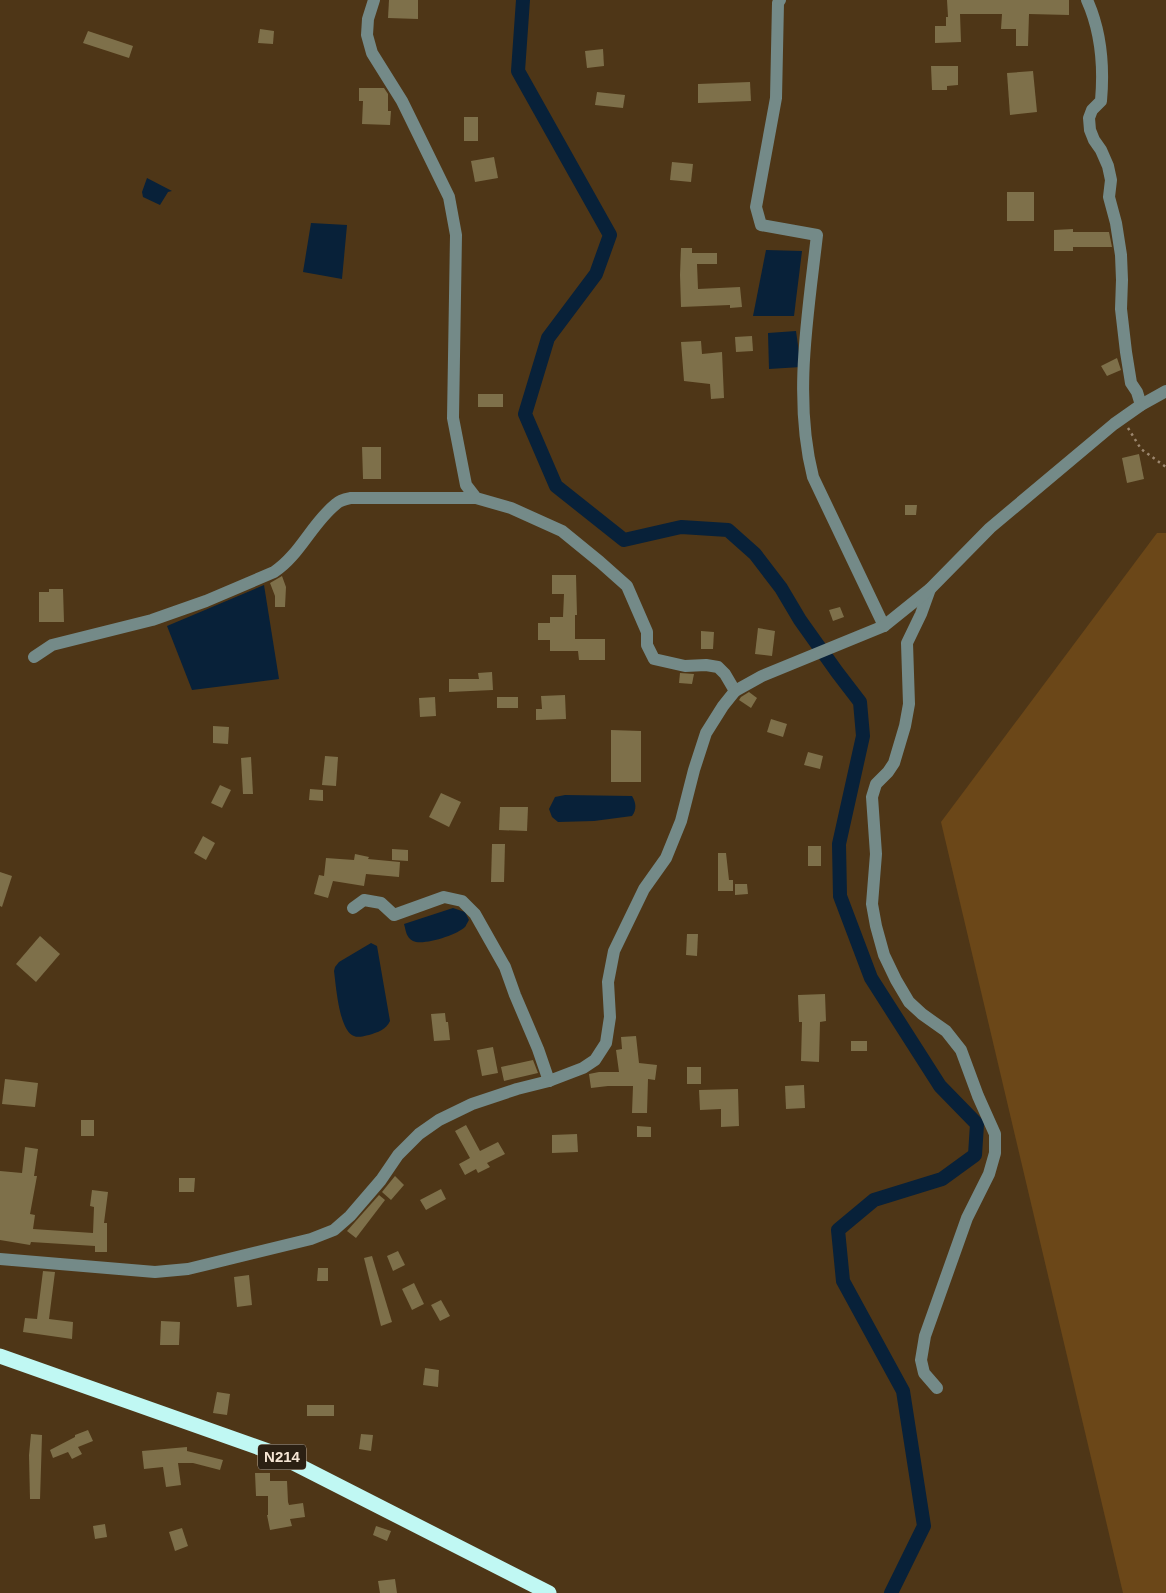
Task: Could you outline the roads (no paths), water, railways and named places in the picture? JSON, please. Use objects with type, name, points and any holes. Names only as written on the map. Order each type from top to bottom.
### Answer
[{"type":"highway","name":"N214","points":[[0,1356],[274,1454],[549,1593]]},
{"type":"street","points":[[374,0],[368,19],[367,35],[372,53],[402,101],[449,197],[453,216],[456,235],[453,418],[466,485],[476,498]]},
{"type":"street","points":[[780,0],[778,3],[776,98],[756,207],[761,225],[817,235],[806,337],[803,411],[807,454],[814,477],[884,626]]},
{"type":"street","points":[[1088,0],[1096,25],[1102,65],[1101,100],[1092,110],[1089,118],[1090,130],[1108,166],[1111,180],[1109,197],[1116,223],[1121,255],[1121,308],[1126,352],[1131,383],[1137,392],[1140,405]]},
{"type":"street","points":[[0,1259],[155,1272],[188,1269],[312,1239],[334,1230],[350,1216],[381,1180],[398,1155],[419,1134],[439,1120],[472,1104],[517,1089],[550,1081],[583,1068],[595,1060],[606,1043],[610,1017],[608,982],[614,951],[644,889],[666,858],[681,821],[706,733],[735,691],[762,676],[884,626],[930,589],[990,528],[1122,418],[1140,405],[1166,391]]},
{"type":"street","points":[[34,657],[52,646],[152,620],[206,601],[274,572],[284,565],[312,529],[337,502],[351,498],[476,498],[511,508],[562,531],[627,586],[647,632],[648,646],[654,659],[685,666],[706,665],[718,667],[725,674],[735,691]]},
{"type":"street","points":[[930,589],[921,614],[907,643],[909,704],[905,726],[894,763],[876,784],[872,797],[876,854],[872,904],[884,954],[896,980],[910,1002],[922,1014],[946,1031],[961,1050],[978,1096],[995,1134],[995,1153],[989,1174],[967,1218],[925,1336],[921,1360],[924,1373],[937,1388]]},
{"type":"street","points":[[353,908],[364,900],[381,903],[394,915],[444,897],[462,901],[475,914],[505,967],[550,1081]]},
{"type":"water","points":[[147,178],[172,191],[168,192],[160,205],[143,197],[142,192]]},
{"type":"water","points":[[311,223],[347,225],[342,279],[303,272]]},
{"type":"water","points":[[766,250],[802,251],[794,316],[753,316]]},
{"type":"water","points":[[796,331],[801,367],[769,369],[768,333]]},
{"type":"water","points":[[264,585],[279,679],[192,690],[167,626]]},
{"type":"water","points":[[565,795],[632,796],[635,804],[634,813],[632,816],[594,821],[558,822],[552,817],[549,809],[555,797]]},
{"type":"water","points":[[453,908],[465,912],[469,920],[461,930],[440,939],[424,942],[413,941],[408,936],[404,924]]},
{"type":"water","points":[[371,943],[377,946],[390,1021],[379,1032],[356,1037],[349,1032],[342,1017],[334,971],[339,962]]},
{"type":"waterway","points":[[523,0],[518,71],[610,235],[596,274],[548,338],[525,414],[556,486],[624,540],[681,527],[728,530],[755,554],[781,588],[800,620],[860,702],[863,736],[839,844],[840,896],[871,978],[940,1086],[977,1124],[975,1155],[942,1179],[874,1200],[838,1230],[843,1281],[903,1391],[924,1526],[891,1593]]}]
